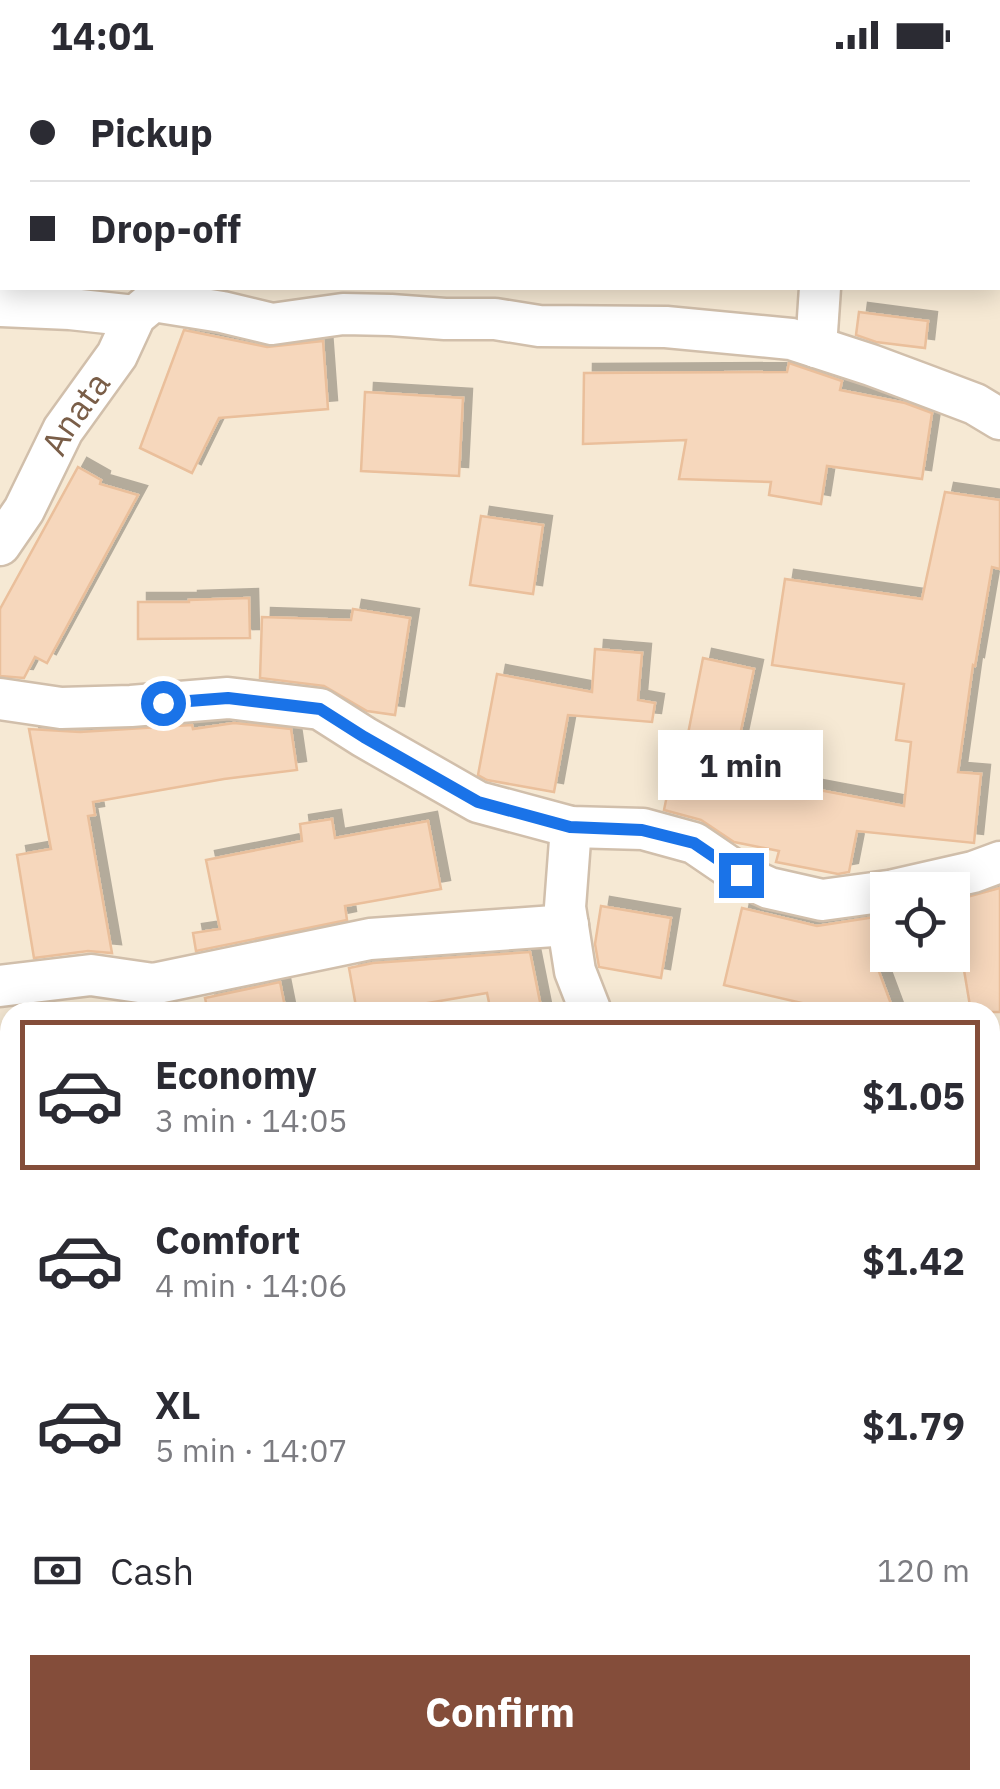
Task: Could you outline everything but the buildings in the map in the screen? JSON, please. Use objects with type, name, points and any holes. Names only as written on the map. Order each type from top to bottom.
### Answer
[{"type":"street","points":[[816,347],[820,290]]},
{"type":"street","points":[[0,306],[149,302],[222,312],[272,324],[343,314],[391,315],[539,326],[666,326],[791,339],[871,364],[975,404],[1000,419]]},
{"type":"street","name":"Anata","points":[[0,546],[24,510],[63,430],[149,302]]},
{"type":"street","points":[[0,699],[62,708],[228,698],[320,709],[478,802],[570,827],[642,830],[694,843],[768,888],[822,900],[870,894]]},
{"type":"street","points":[[570,827],[565,907],[575,971],[587,1002]]},
{"type":"street","points":[[970,873],[1000,862]]},
{"type":"street","points":[[0,986],[91,975],[153,998],[370,939],[568,925]]},
{"type":"shaded area","points":[[0,290],[1000,290],[1000,1002],[0,1002]]},
{"type":"route","points":[[163,703],[228,698],[320,709],[478,802],[570,827],[642,830],[694,843],[741,875]]}]
